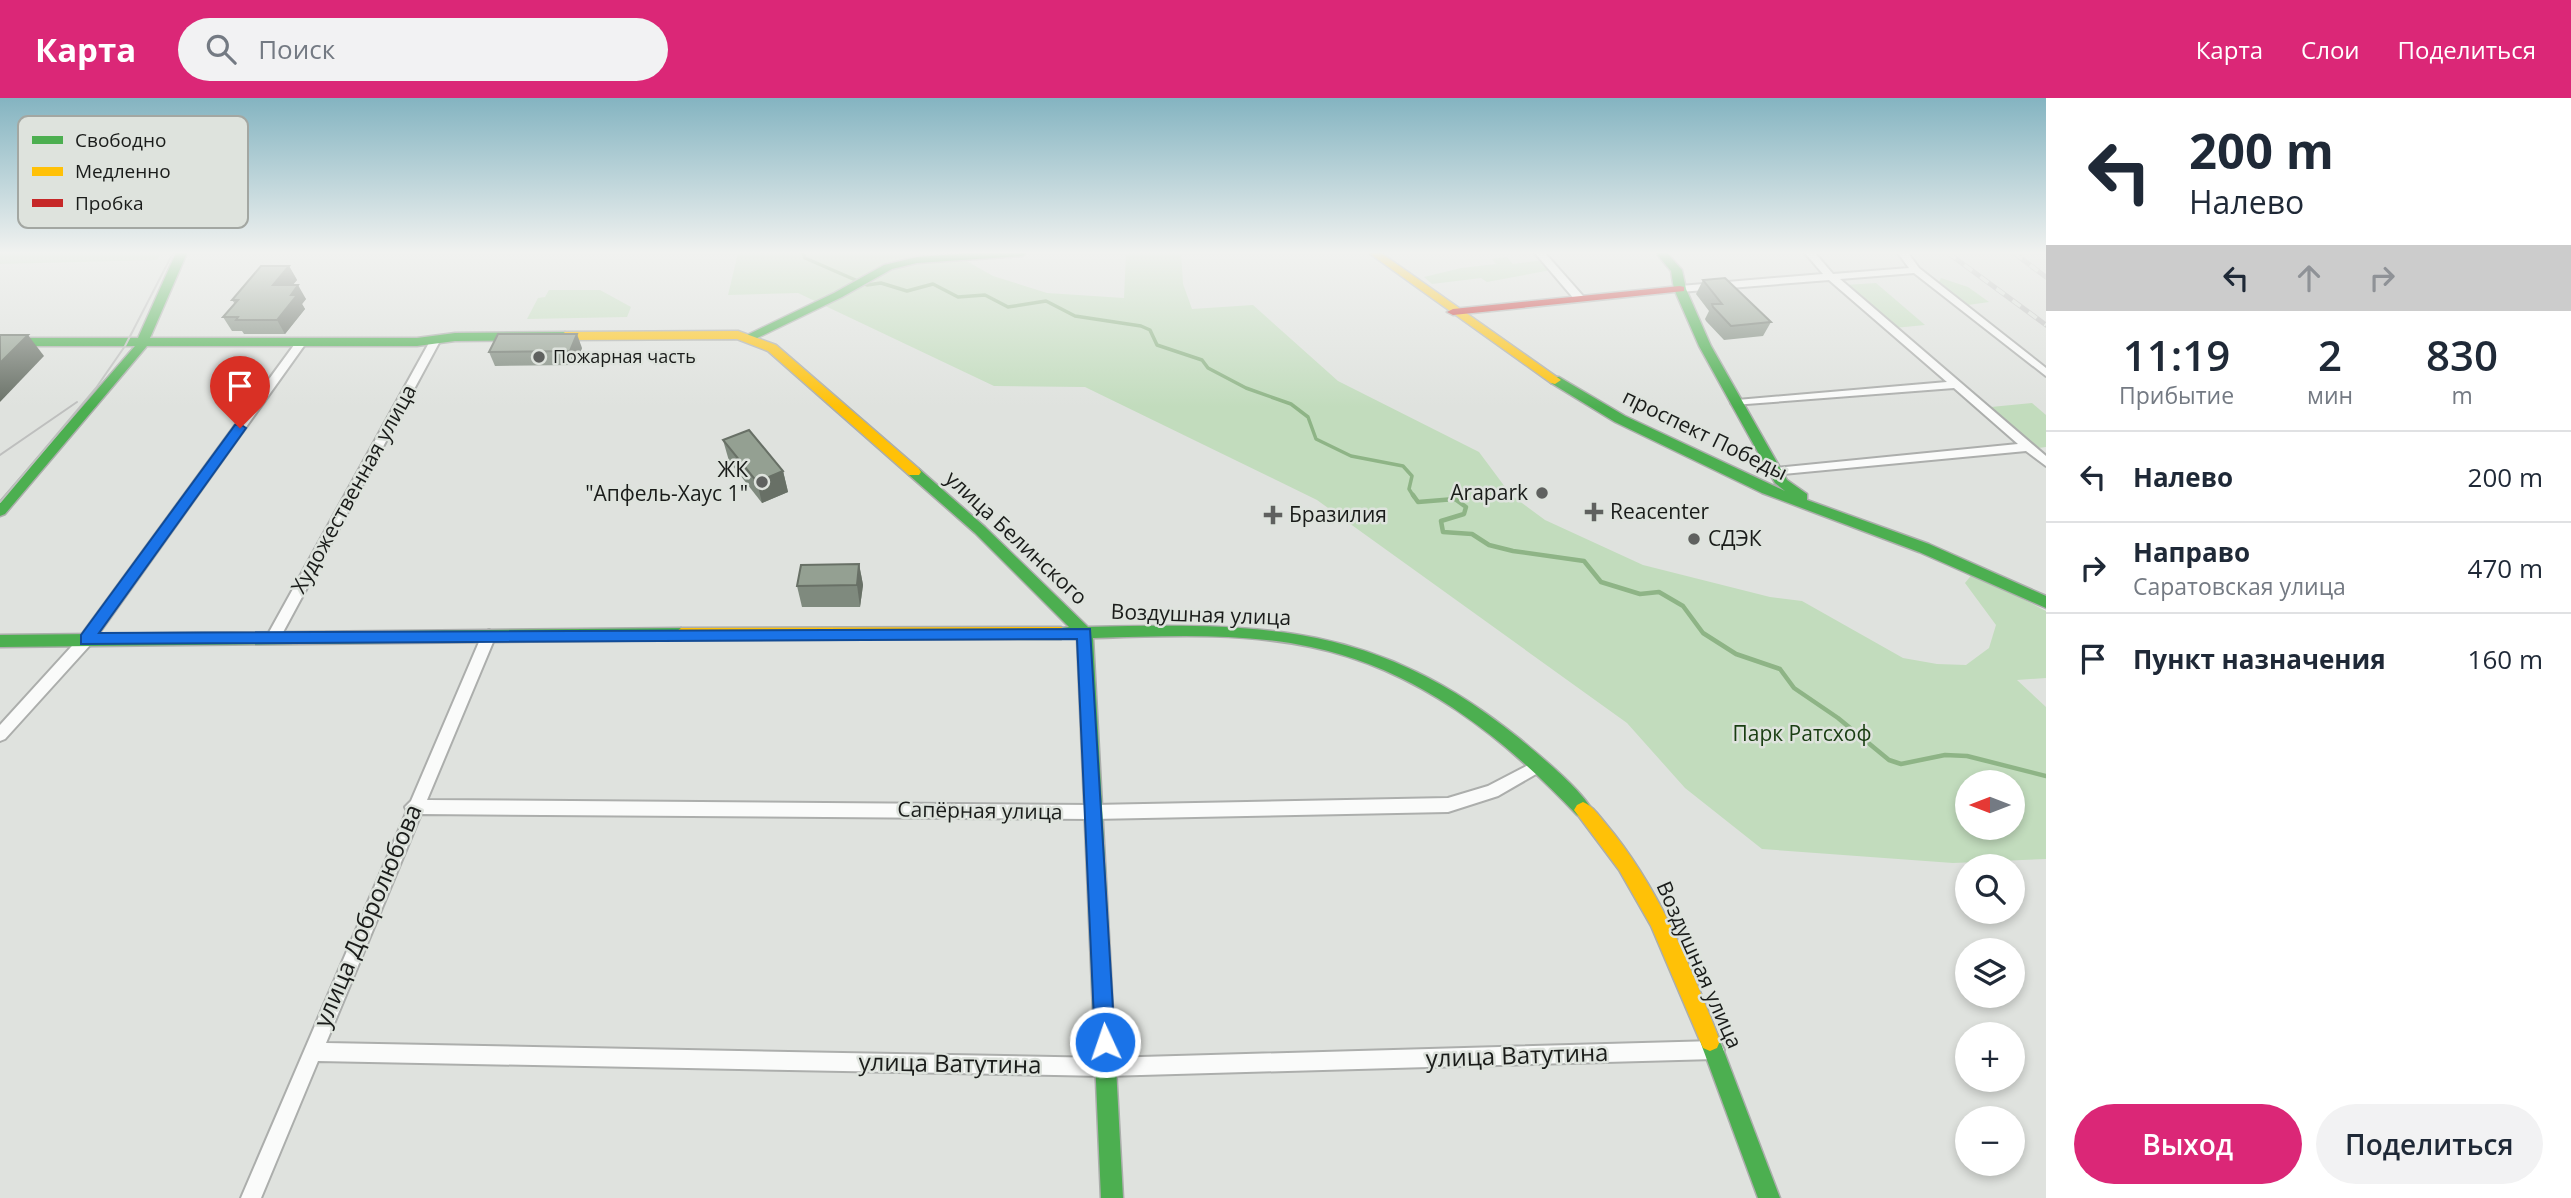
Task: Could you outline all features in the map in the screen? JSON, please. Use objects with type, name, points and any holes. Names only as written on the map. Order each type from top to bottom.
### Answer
[{"type":"street","points":[[0,511],[127,365],[142,343],[159,304]]},
{"type":"street","points":[[0,342],[301,343],[435,341],[455,337],[743,336],[816,304]]},
{"type":"street","name":"проспект Победы","points":[[1444,304],[1540,372],[1599,407],[1742,478],[1924,548],[2046,602]]},
{"type":"street","points":[[1454,312],[1522,304]]},
{"type":"street","points":[[1686,304],[1705,346],[1776,472]]},
{"type":"street","points":[[1862,304],[2046,462]]},
{"type":"street","points":[[1959,304],[2046,373]]},
{"type":"street","name":"улица Белинского","points":[[743,336],[784,358],[980,530],[1068,613],[1085,634],[1112,1198]]},
{"type":"street","name":"Художественная улица","points":[[274,636],[435,341]]},
{"type":"street","points":[[0,735],[86,639],[301,343]]},
{"type":"street","points":[[1737,403],[1954,385]]},
{"type":"street","points":[[1742,478],[1769,477],[1776,472],[2029,447]]},
{"type":"street","name":"проспект Победы","points":[[1776,472],[1787,489],[1801,496],[1930,542],[2046,593]]},
{"type":"street","name":"Воздушная улица","points":[[0,641],[274,636],[1250,633],[1301,639],[1346,649],[1390,665],[1462,702],[1574,796],[1621,851],[1659,915],[1715,1050],[1769,1198]]},
{"type":"street","name":"улица Добролюбова","points":[[251,1198],[413,807],[489,635]]},
{"type":"street","name":"Сапёрная улица","points":[[413,807],[1093,812],[1448,805],[1493,791],[1538,766]]},
{"type":"street","name":"улица Ватутина","points":[[312,1052],[1106,1068],[1715,1050]]},
{"type":"green space","points":[[535,304],[626,304],[631,307],[627,317],[527,319]]},
{"type":"green space","name":"Парк Ратсхоф","points":[[822,304],[1190,304],[1192,309],[1253,305],[1338,381],[1479,452],[1511,495],[1545,520],[1643,565],[1770,597],[1802,601],[1903,658],[1937,664],[1966,665],[1989,648],[1996,625],[1965,583],[1973,573],[2046,611],[2046,678],[2017,680],[2046,707],[2046,859],[2025,860],[2025,854],[1955,854],[1953,863],[1762,849],[1685,788],[1627,723],[1317,500],[1085,387],[994,386]]},
{"type":"green space","points":[[1867,304],[1901,304],[1925,325],[1894,328]]},
{"type":"green space","points":[[2032,403],[2046,415],[2046,447],[2038,448],[1991,407]]},
{"type":"building","points":[[234,304],[290,304],[277,320],[236,320],[238,317],[223,317]]},
{"type":"building","points":[[1712,304],[1753,304],[1771,322],[1731,326]]},
{"type":"building","points":[[498,334],[577,334],[570,351],[489,352]]},
{"type":"building","points":[[0,335],[28,335],[0,363]]},
{"type":"building","points":[[749,430],[783,471],[757,482],[723,440]]},
{"type":"building","points":[[859,564],[857,585],[797,586],[801,565]]},
{"type":"waterway","points":[[1003,304],[1008,307],[1025,304]]},
{"type":"waterway","points":[[1052,304],[1075,316],[1141,326],[1150,330],[1157,345],[1202,360],[1208,368],[1246,388],[1291,404],[1308,417],[1316,439],[1351,456],[1403,466],[1412,476],[1409,489],[1414,497]]},
{"type":"waterway","points":[[1413,495],[1418,502],[1455,499],[1466,507],[1464,514],[1441,521],[1443,532],[1472,534],[1489,545],[1513,551],[1584,561],[1601,582],[1640,594],[1659,592],[1683,606],[1703,633],[1736,654],[1780,669],[1794,688],[1838,718],[1889,760],[1901,764],[1945,755],[1967,756],[2046,776]]},
{"type":"tram line","points":[[0,502],[96,388],[125,346],[147,304]]},
{"type":"tram line","points":[[0,455],[77,402]]},
{"type":"railway","points":[[2018,304],[2046,325]]},
{"type":"traffic: fast","points":[[0,511],[140,348],[159,304]]},
{"type":"traffic: fast","points":[[749,337],[818,304]]},
{"type":"traffic: fast","points":[[1687,304],[1705,346],[1782,483],[1802,497]]},
{"type":"traffic: fast","points":[[0,342],[417,342],[455,337],[565,336]]},
{"type":"traffic: fast","points":[[1555,380],[1620,419],[1767,490],[1924,548],[2046,602]]},
{"type":"traffic: fast","points":[[914,472],[980,530],[1085,633],[1112,1198]]},
{"type":"traffic: fast","points":[[1061,633],[1218,631],[1280,636],[1350,651],[1425,682],[1460,703],[1525,753],[1583,810]]},
{"type":"traffic: fast","points":[[0,641],[681,634]]},
{"type":"traffic: fast","points":[[1710,1041],[1769,1198]]},
{"type":"traffic: slow","points":[[1447,304],[1555,380]]},
{"type":"traffic: slow","points":[[565,336],[738,335],[772,348],[914,472]]},
{"type":"traffic: slow","points":[[681,634],[1061,633]]},
{"type":"traffic: slow","points":[[1583,810],[1606,837],[1643,892],[1672,948],[1710,1041]]},
{"type":"traffic: jam","points":[[1453,312],[1529,304]]},
{"type":"place","name":"Пожарная часть","points":[[539,357]]},
{"type":"place","name":"ЖК \"Апфель-Хаус 1\"","points":[[762,482]]},
{"type":"place","name":"Arapark","points":[[1542,493]]},
{"type":"place","name":"Reacenter","points":[[1594,512]]},
{"type":"place","name":"Бразилия","points":[[1273,515]]},
{"type":"place","name":"СДЭК","points":[[1694,539]]},
{"type":"route","points":[[240,428],[86,639],[1085,634],[1105,1042]]}]
